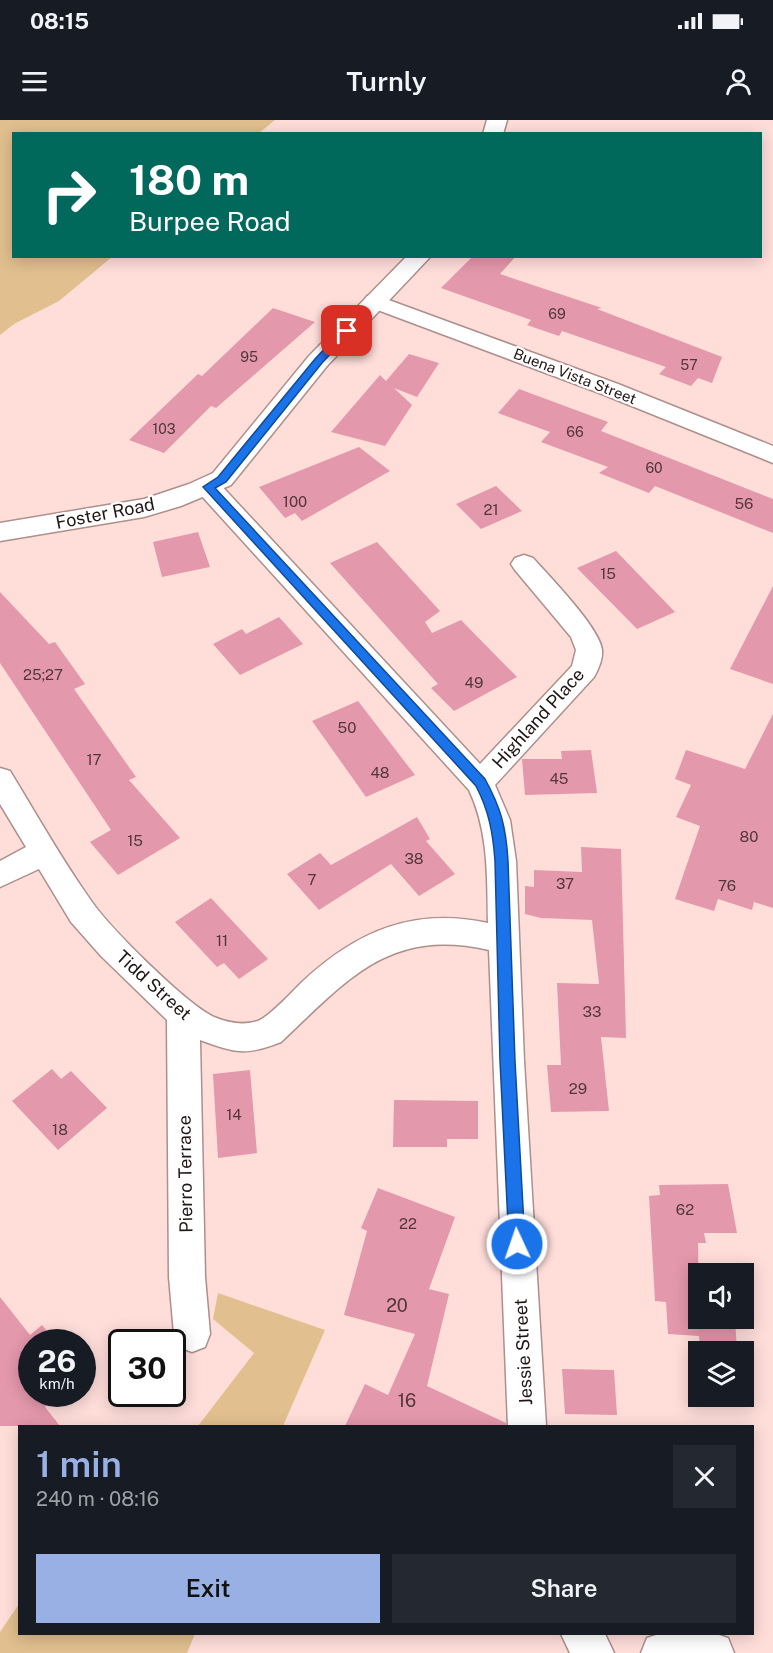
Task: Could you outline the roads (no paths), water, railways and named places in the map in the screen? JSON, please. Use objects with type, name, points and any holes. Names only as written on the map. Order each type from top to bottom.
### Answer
[{"type":"street","points":[[208,487],[222,479],[318,361],[418,258]]},
{"type":"street","name":"Buena Vista Street","points":[[375,301],[610,389],[773,455]]},
{"type":"street","name":"Foster Road","points":[[0,532],[120,512],[164,502],[208,487]]},
{"type":"street","name":"Jessie Street","points":[[208,487],[480,783],[492,805],[499,829],[507,1061],[527,1425]]},
{"type":"street","name":"Highland Place","points":[[480,783],[585,670],[589,650],[582,633],[524,564]]},
{"type":"street","name":"Tidd Street","points":[[0,779],[82,913],[112,947],[183,1014],[205,1028],[241,1039],[270,1032],[330,976],[358,955],[391,939],[426,931],[460,930],[504,940]]},
{"type":"street","points":[[0,875],[44,852]]},
{"type":"street","name":"Pierro Terrace","points":[[183,1014],[187,1277],[192,1334]]},
{"type":"street","points":[[583,1635],[593,1653]]},
{"type":"street","points":[[662,1653],[684,1648],[713,1653]]}]
